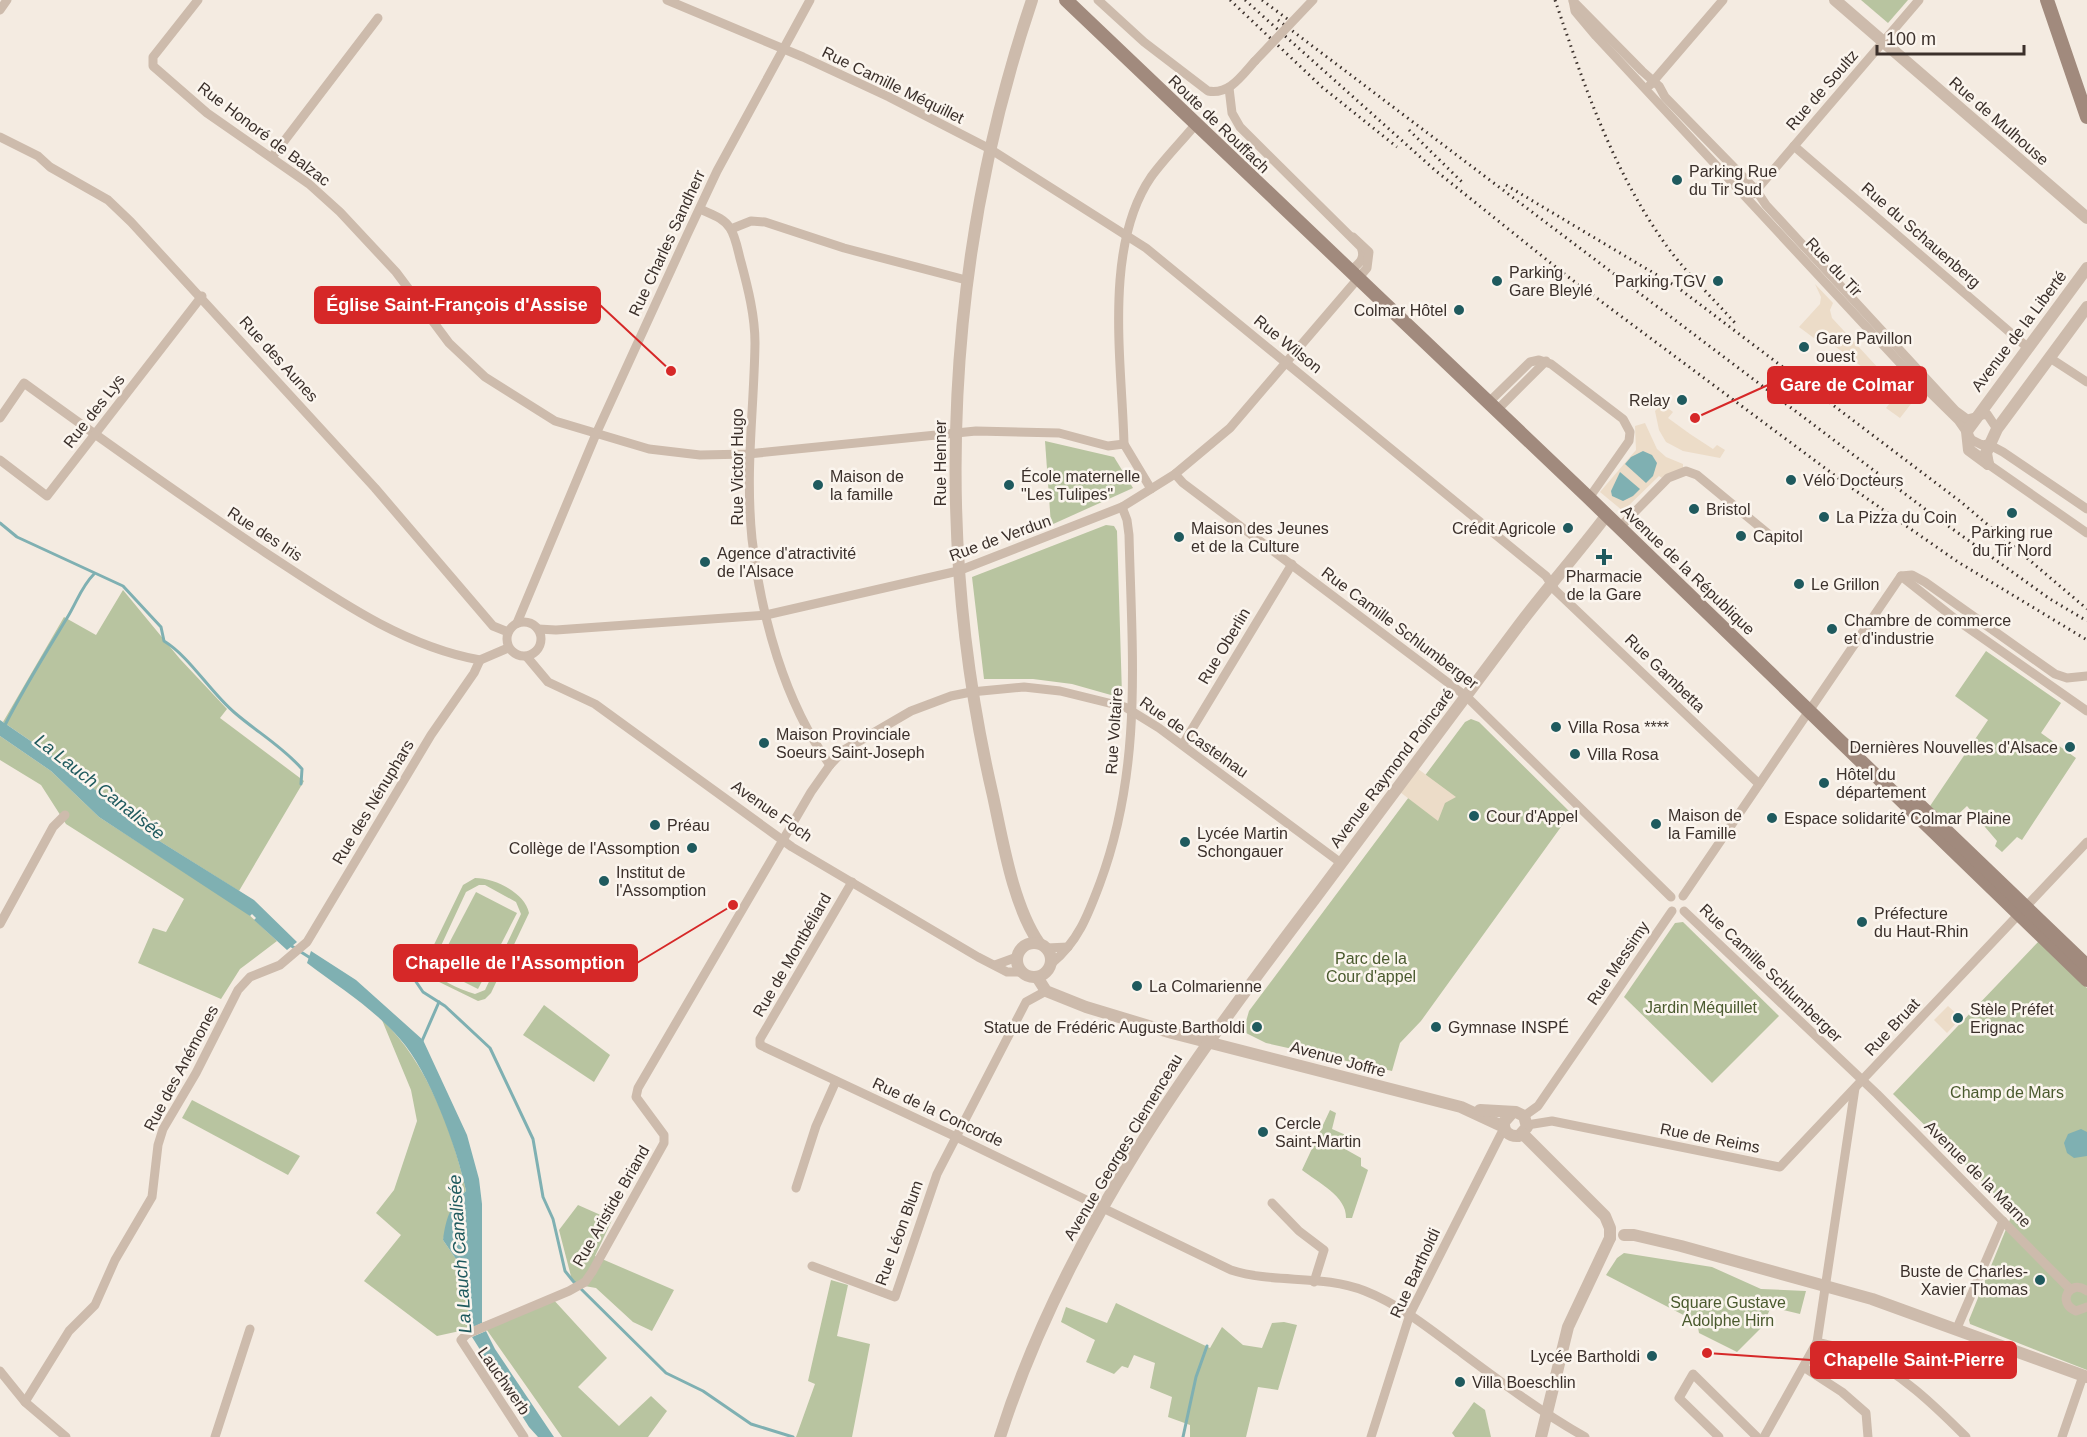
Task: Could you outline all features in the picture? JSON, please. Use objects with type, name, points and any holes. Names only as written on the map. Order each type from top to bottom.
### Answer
[{"type":"main road","name":"Route de Rouffach","points":[[1066,0],[1606,516]]},
{"type":"main road","points":[[2047,0],[2087,117]]},
{"type":"main road","name":"Avenue de la République","points":[[1606,516],[1622,525],[2023,911],[2087,966]]},
{"type":"main road","name":"Avenue de la République","points":[[2023,911],[2087,980]]},
{"type":"street","points":[[0,10],[7,0]]},
{"type":"street","name":"Rue Honoré de Balzac","points":[[198,0],[153,57],[153,66],[207,113],[309,184],[352,224],[396,272],[449,343],[485,377],[555,421],[649,449],[700,455],[748,454],[956,432]]},
{"type":"street","name":"Rue Camille Méquillet","points":[[667,0],[783,48],[889,97],[990,149]]},
{"type":"street","name":"Rue Charles Sandherr","points":[[517,623],[596,434],[700,209],[810,0]]},
{"type":"street","name":"Rue Henner","points":[[1032,0],[1012,57],[990,149],[966,280],[958,374],[956,432],[958,571],[971,692],[1005,850],[1028,928],[1043,946]]},
{"type":"street","name":"Route de Rouffach","points":[[1098,0],[1143,42],[1196,84],[1214,92],[1228,88],[1232,113],[1240,127],[1361,247],[1366,256],[1354,274]]},
{"type":"street","points":[[1228,88],[1313,0]]},
{"type":"street","name":"Rue du Tir","points":[[1573,0],[1642,71],[1654,80],[1665,97],[1756,190],[1766,205],[1847,300]]},
{"type":"street","name":"Rue du Tir","points":[[1573,0],[1575,11],[1645,90],[1748,200],[1847,300],[1967,431],[1969,450],[2087,533]]},
{"type":"street","points":[[1645,90],[1723,0]]},
{"type":"street","name":"Rue de Mulhouse","points":[[1835,0],[2087,218]]},
{"type":"street","name":"Rue de Soultz","points":[[1748,200],[1919,0]]},
{"type":"street","points":[[272,157],[378,18]]},
{"type":"street","points":[[1151,489],[1124,444],[1118,315],[1121,257],[1126,236],[1150,178],[1196,124]]},
{"type":"street","name":"Rue des Aunes","points":[[0,137],[38,156],[50,167],[108,200],[202,296],[375,488],[494,626],[508,632]]},
{"type":"street","name":"Rue du Schauenberg","points":[[1794,146],[2027,346]]},
{"type":"street","name":"Rue Wilson","points":[[990,149],[1146,248],[1546,576],[1551,583]]},
{"type":"street","points":[[700,209],[723,220],[731,229],[751,221],[765,222],[844,248],[966,280]]},
{"type":"street","name":"Rue Victor Hugo","points":[[731,229],[745,276],[755,341],[748,454],[753,541],[766,615],[790,690],[814,743],[830,765]]},
{"type":"street","name":"Avenue de la Liberté","points":[[1967,431],[2027,346],[2087,268]]},
{"type":"street","name":"Rue de Verdun","points":[[538,629],[556,630],[766,615],[958,571],[1122,507],[1175,474],[1230,428],[1287,363],[1354,274]]},
{"type":"street","name":"Rue des Lys","points":[[0,460],[47,496],[202,296]]},
{"type":"street","points":[[1988,464],[1986,453],[1988,444],[1997,429],[2087,307]]},
{"type":"street","points":[[2050,357],[2087,382]]},
{"type":"street","name":"Rue du Tir","points":[[1901,358],[1963,417],[1967,419],[1978,414]]},
{"type":"street","points":[[1492,407],[1546,361],[1623,419],[1630,436],[1629,441],[1589,498]]},
{"type":"street","name":"Rue des Iris","points":[[0,418],[24,383],[231,529],[365,615],[404,637],[426,646],[480,660]]},
{"type":"street","name":"Avenue de la Liberté","points":[[1978,414],[1987,414],[1992,418],[1997,429]]},
{"type":"street","points":[[1967,431],[1975,442],[1988,444],[2087,509]]},
{"type":"street","points":[[956,432],[1059,433],[1108,446],[1124,444]]},
{"type":"street","points":[[1622,525],[1668,478],[1686,471],[1696,475],[1772,537]]},
{"type":"street","name":"Rue Camille Schlumberger","points":[[1175,474],[1467,697],[1671,897]]},
{"type":"street","name":"Rue Voltaire","points":[[1050,967],[1078,937],[1086,921],[1106,866],[1125,787],[1134,714],[1129,535],[1122,507]]},
{"type":"street","name":"Avenue Raymond Poincaré","points":[[1207,1041],[1551,583],[1606,516]]},
{"type":"street","name":"Rue Oberlin","points":[[1183,744],[1292,564]]},
{"type":"street","points":[[1683,896],[1899,578],[1912,575],[1925,582],[2055,674],[2067,678],[2087,676]]},
{"type":"street","points":[[1899,578],[2087,711]]},
{"type":"street","name":"Rue Gambetta","points":[[1551,583],[1555,590],[1759,784]]},
{"type":"street","points":[[526,606],[530,622],[538,629],[542,640]]},
{"type":"street","points":[[508,648],[508,632],[517,623],[530,622]]},
{"type":"street","points":[[508,648],[519,656],[531,654],[542,640],[556,630]]},
{"type":"street","points":[[480,660],[508,648]]},
{"type":"street","name":"Avenue Foch","points":[[531,654],[548,682],[595,704],[783,840],[978,957],[1007,972],[1022,972]]},
{"type":"street","name":"Rue des Nénuphars","points":[[292,957],[307,942],[431,735],[474,674],[480,660]]},
{"type":"street","name":"Rue de Castelnau","points":[[783,840],[830,765],[844,750],[911,711],[951,696],[1024,687],[1060,691],[1125,707],[1183,744],[1341,863]]},
{"type":"street","points":[[0,924],[53,827],[65,815]]},
{"type":"street","name":"Rue Aristide Briand","points":[[464,1337],[585,1282],[664,1143],[664,1135],[636,1097],[638,1088],[783,840]]},
{"type":"street","name":"Rue Bruat","points":[[1859,1085],[2087,842]]},
{"type":"street","name":"Rue de Montbéliard","points":[[760,1045],[760,1039],[852,882]]},
{"type":"street","points":[[1676,894],[1683,896],[1687,903],[1684,910],[1680,913],[1672,911],[1668,903],[1671,897],[1676,894]]},
{"type":"street","name":"Rue Camille Schlumberger","points":[[1684,910],[1859,1085]]},
{"type":"street","name":"Rue Messimy","points":[[1525,1125],[1672,911]]},
{"type":"street","name":"Rue Henner","points":[[1025,945],[1028,928]]},
{"type":"street","points":[[995,964],[1017,957],[1025,945],[1068,947]]},
{"type":"street","points":[[1043,946],[1050,967],[1051,993]]},
{"type":"street","name":"Rue des Anémones","points":[[26,1402],[69,1331],[95,1305],[115,1260],[152,1197],[158,1145],[163,1129],[196,1073],[238,990],[250,977],[280,966],[292,957]]},
{"type":"street","points":[[1017,957],[1022,972],[1037,977],[1051,993],[1086,1007],[1207,1041]]},
{"type":"street","points":[[1037,977],[1050,967]]},
{"type":"street","points":[[954,1136],[1026,1002],[1034,995],[1051,993]]},
{"type":"street","name":"Avenue Joffre","points":[[1207,1041],[1461,1107],[1511,1114],[1525,1125],[1515,1137],[1461,1107]]},
{"type":"street","name":"Avenue Georges Clemenceau","points":[[1000,1437],[1029,1354],[1064,1279],[1102,1207],[1207,1041]]},
{"type":"street","name":"Rue de la Concorde","points":[[760,1045],[1231,1270],[1254,1278],[1342,1284],[1364,1290],[1410,1314],[1547,1416],[1585,1437]]},
{"type":"street","points":[[796,1188],[816,1126],[836,1081]]},
{"type":"street","points":[[1764,1437],[1805,1368],[1817,1342],[1859,1085]]},
{"type":"street","name":"Rue de Reims","points":[[1525,1125],[1552,1121],[1780,1167],[1859,1085]]},
{"type":"street","name":"Avenue de la Marne","points":[[1859,1085],[2003,1221],[2070,1289],[2066,1296],[2069,1307],[2080,1311],[2087,1307]]},
{"type":"street","points":[[1505,1130],[1505,1118],[1511,1114]]},
{"type":"street","points":[[1525,1125],[1605,1216],[1610,1233]]},
{"type":"street","name":"Rue Bartholdi","points":[[1371,1437],[1410,1314],[1505,1130]]},
{"type":"street","name":"Rue Léon Blum","points":[[812,1266],[895,1297],[936,1174],[954,1136]]},
{"type":"street","points":[[1272,1203],[1299,1231],[1324,1250],[1314,1282]]},
{"type":"street","points":[[1957,1328],[2003,1221]]},
{"type":"street","points":[[1541,1437],[1568,1327],[1610,1233],[1620,1226],[1624,1235],[1634,1234],[1826,1285],[1957,1328],[2085,1377],[2062,1437]]},
{"type":"street","points":[[2070,1289],[2077,1287],[2087,1291]]},
{"type":"street","points":[[214,1437],[250,1329]]},
{"type":"street","name":"Lauchwerb","points":[[464,1337],[524,1437]]},
{"type":"street","points":[[1817,1342],[1856,1352],[1878,1363],[1955,1433],[1966,1437]]},
{"type":"street","points":[[1805,1368],[1842,1392],[1866,1413],[1868,1437]]},
{"type":"street","points":[[0,1371],[26,1402],[66,1437]]},
{"type":"street","points":[[1719,1437],[1679,1398],[1693,1374],[1757,1437]]},
{"type":"green space","points":[[1861,0],[1908,0],[1888,23]]},
{"type":"green space","points":[[1045,441],[1114,457],[1133,488],[1051,525]]},
{"type":"green space","points":[[1106,525],[1114,526],[1117,531],[1122,695],[1118,697],[1072,684],[1033,679],[984,679],[972,577]]},
{"type":"green space","points":[[123,590],[180,659],[227,709],[220,718],[304,781],[239,891],[137,827],[73,770],[3,722],[64,617],[96,635]]},
{"type":"green space","points":[[1986,651],[2061,703],[2041,733],[2076,758],[2022,840],[2017,837],[2002,852],[1995,846],[1997,841],[1967,806],[1948,824],[1930,806],[1988,720],[1955,696]]},
{"type":"green space","name":"Parc de la Cour d'appel","points":[[1471,719],[1479,722],[1571,813],[1421,1021],[1400,1043],[1392,1071],[1266,1043],[1246,1033],[1245,1025],[1249,1011],[1465,722]]},
{"type":"green space","points":[[0,736],[51,771],[99,817],[246,912],[277,941],[240,969],[221,999],[138,963],[153,928],[166,932],[184,899],[66,824],[41,785],[0,760]]},
{"type":"green space","points":[[475,878],[500,884],[522,899],[529,913],[491,993],[485,999],[478,1001],[431,978],[426,967],[428,957],[463,885]],"holes":[[[479,885],[485,885],[516,902],[521,914],[485,990],[475,994],[442,979],[434,969],[433,963],[466,892]]]},
{"type":"green space","points":[[476,892],[517,913],[478,989],[436,968]]},
{"type":"green space","name":"Jardin Méquillet","points":[[1683,922],[1779,1016],[1712,1083],[1624,997],[1675,923]]},
{"type":"green space","name":"Champ de Mars","points":[[2039,941],[2087,988],[2087,1370],[1970,1324],[1969,1320],[2013,1212],[1893,1094]]},
{"type":"green space","points":[[544,1005],[610,1055],[594,1082],[523,1035]]},
{"type":"green space","points":[[382,1020],[398,1037],[425,1077],[446,1122],[461,1168],[466,1191],[453,1203],[443,1240],[467,1275],[469,1329],[437,1336],[364,1281],[401,1235],[376,1213],[394,1190],[417,1121],[411,1090]]},
{"type":"green space","points":[[192,1100],[300,1156],[288,1175],[182,1118]]},
{"type":"green space","points":[[1330,1110],[1336,1113],[1332,1129],[1348,1136],[1345,1149],[1361,1158],[1361,1166],[1368,1170],[1352,1218],[1346,1218],[1342,1203],[1336,1196],[1302,1170]]},
{"type":"green space","points":[[578,1205],[612,1220],[595,1256],[674,1290],[652,1331],[633,1322],[596,1288],[573,1284],[559,1230]]},
{"type":"green space","name":"Square Gustave Adolphe Hirn","points":[[1624,1253],[1712,1267],[1761,1289],[1806,1291],[1800,1314],[1771,1307],[1762,1327],[1737,1352],[1699,1333],[1697,1322],[1606,1275],[1617,1258]]},
{"type":"green space","points":[[831,1280],[848,1285],[837,1336],[870,1344],[852,1437],[796,1437],[815,1384],[808,1381]]},
{"type":"green space","points":[[551,1297],[607,1358],[578,1387],[619,1426],[651,1396],[667,1411],[648,1437],[562,1437],[482,1323]]},
{"type":"green space","points":[[1116,1303],[1210,1348],[1222,1327],[1243,1345],[1262,1348],[1272,1323],[1284,1322],[1297,1325],[1278,1390],[1258,1387],[1246,1437],[1190,1437],[1190,1425],[1168,1417],[1172,1397],[1150,1388],[1155,1363],[1134,1355],[1128,1368],[1122,1366],[1114,1374],[1086,1362],[1095,1340],[1061,1322],[1066,1307],[1107,1323]]},
{"type":"green space","points":[[1474,1402],[1485,1410],[1491,1437],[1455,1437],[1452,1433]]},
{"type":"shaded area","points":[[1815,284],[1833,303],[1830,310],[1832,318],[1880,370],[1890,372],[1897,365],[1929,395],[1920,404],[1914,400],[1900,418],[1886,408],[1897,394],[1827,340],[1822,344],[1799,327],[1820,304],[1821,297]]},
{"type":"shaded area","points":[[1662,404],[1673,412],[1668,418],[1713,449],[1717,445],[1725,450],[1720,458],[1683,451],[1666,442],[1659,430],[1655,411]]},
{"type":"shaded area","points":[[1645,423],[1657,449],[1666,457],[1683,464],[1683,469],[1662,478],[1659,476],[1623,511],[1600,492],[1636,450],[1635,426]]},
{"type":"shaded area","points":[[1414,766],[1456,797],[1445,803],[1438,821],[1396,789]]},
{"type":"shaded area","points":[[1948,1006],[1961,1018],[1947,1033],[1934,1020]]},
{"type":"water","points":[[1643,451],[1652,455],[1657,463],[1653,476],[1646,483],[1625,464],[1631,457]]},
{"type":"water","points":[[1620,472],[1640,489],[1623,501],[1612,496],[1611,491]]},
{"type":"water","points":[[0,720],[73,770],[137,827],[254,900],[297,942],[287,950],[254,920],[256,918],[252,914],[250,916],[99,817],[51,771],[0,736]]},
{"type":"water","points":[[311,951],[356,980],[423,1040],[467,1135],[479,1179],[482,1204],[482,1323],[469,1329],[467,1275],[443,1240],[450,1213],[466,1191],[449,1132],[431,1090],[411,1053],[390,1028],[367,1008],[307,963]]},
{"type":"water","points":[[2081,1129],[2087,1132],[2087,1156],[2074,1158],[2067,1153],[2064,1143],[2068,1134]]},
{"type":"water","points":[[486,1331],[495,1349],[554,1437],[538,1437],[529,1427],[472,1337]]},
{"type":"waterway","points":[[0,523],[17,537],[123,586],[161,627],[164,641],[183,656],[226,705],[287,754],[302,769],[301,784]]},
{"type":"waterway","points":[[4,727],[82,589],[94,574]]},
{"type":"waterway","name":"La Lauch Canalisée","points":[[290,945],[312,959]]},
{"type":"waterway","points":[[406,967],[423,992],[445,1006],[490,1048],[533,1139],[543,1197],[553,1219],[565,1271],[573,1281],[666,1373],[703,1391],[751,1424],[793,1437]]},
{"type":"waterway","points":[[422,1041],[439,1002]]},
{"type":"waterway","points":[[1183,1437],[1196,1377],[1207,1346]]},
{"type":"railway","points":[[1230,0],[1322,87],[1397,147]]},
{"type":"railway","points":[[1245,0],[1436,171],[1567,276],[1849,486],[1958,562],[2087,640]]},
{"type":"railway","points":[[1262,0],[1290,21]]},
{"type":"railway","points":[[1555,0],[1589,95],[1630,187],[1666,245],[1735,323]]},
{"type":"railway","points":[[1278,20],[1933,515],[2050,599],[2087,621]]},
{"type":"railway","points":[[1409,130],[1464,184]]},
{"type":"railway","points":[[1506,185],[1677,287],[1961,502],[2087,609]]},
{"type":"place","name":"Parking Rue du Tir Sud","points":[[1677,180]]},
{"type":"place","name":"Parking Gare Bleylé","points":[[1497,281]]},
{"type":"place","name":"Parking TGV","points":[[1718,281]]},
{"type":"place","name":"Colmar Hôtel","points":[[1459,310]]},
{"type":"place","name":"Gare Pavillon ouest","points":[[1804,347]]},
{"type":"place","name":"Église Saint-François d'Assise","points":[[671,371]]},
{"type":"place","name":"Relay","points":[[1682,400]]},
{"type":"place","name":"Gare de Colmar","points":[[1695,418]]},
{"type":"place","name":"Vélo Docteurs","points":[[1791,480]]},
{"type":"place","name":"Maison de la famille","points":[[818,485]]},
{"type":"place","name":"École maternelle \"Les Tulipes\"","points":[[1009,485]]},
{"type":"place","name":"Bristol","points":[[1694,509]]},
{"type":"place","name":"Parking rue du Tir Nord","points":[[2012,513]]},
{"type":"place","name":"La Pizza du Coin","points":[[1824,517]]},
{"type":"place","name":"Crédit Agricole","points":[[1568,528]]},
{"type":"place","name":"Capitol","points":[[1741,536]]},
{"type":"place","name":"Maison des Jeunes et de la Culture","points":[[1179,537]]},
{"type":"place","name":"Pharmacie de la Gare","points":[[1604,557]]},
{"type":"place","name":"Agence d'atractivité de l'Alsace","points":[[705,562]]},
{"type":"place","name":"Le Grillon","points":[[1799,584]]},
{"type":"place","name":"Chambre de commerce et d'industrie","points":[[1832,629]]},
{"type":"place","name":"Villa Rosa ****","points":[[1556,727]]},
{"type":"place","name":"Maison Provinciale Soeurs Saint-Joseph","points":[[764,743]]},
{"type":"place","name":"Dernières Nouvelles d'Alsace","points":[[2070,747]]},
{"type":"place","name":"Villa Rosa","points":[[1575,754]]},
{"type":"place","name":"Hôtel du département","points":[[1824,783]]},
{"type":"place","name":"Cour d'Appel","points":[[1474,816]]},
{"type":"place","name":"Espace solidarité Colmar Plaine","points":[[1772,818]]},
{"type":"place","name":"Maison de la Famille","points":[[1656,824]]},
{"type":"place","name":"Préau","points":[[655,825]]},
{"type":"place","name":"Lycée Martin Schongauer","points":[[1185,842]]},
{"type":"place","name":"Collège de l'Assomption","points":[[692,848]]},
{"type":"place","name":"Institut de l'Assomption","points":[[604,881]]},
{"type":"place","name":"Chapelle de l'Assomption","points":[[733,905]]},
{"type":"place","name":"Préfecture du Haut-Rhin","points":[[1862,922]]},
{"type":"place","name":"La Colmarienne","points":[[1137,986]]},
{"type":"place","name":"Stèle Préfet Erignac","points":[[1958,1018]]},
{"type":"place","name":"Statue de Frédéric Auguste Bartholdi","points":[[1257,1027]]},
{"type":"place","name":"Gymnase INSPÉ","points":[[1436,1027]]},
{"type":"place","name":"Cercle Saint-Martin","points":[[1263,1132]]},
{"type":"place","name":"Buste de Charles- Xavier Thomas","points":[[2040,1280]]},
{"type":"place","name":"Chapelle Saint-Pierre","points":[[1707,1353]]},
{"type":"place","name":"Lycée Bartholdi","points":[[1652,1356]]},
{"type":"place","name":"Villa Boeschlin","points":[[1460,1382]]}]
